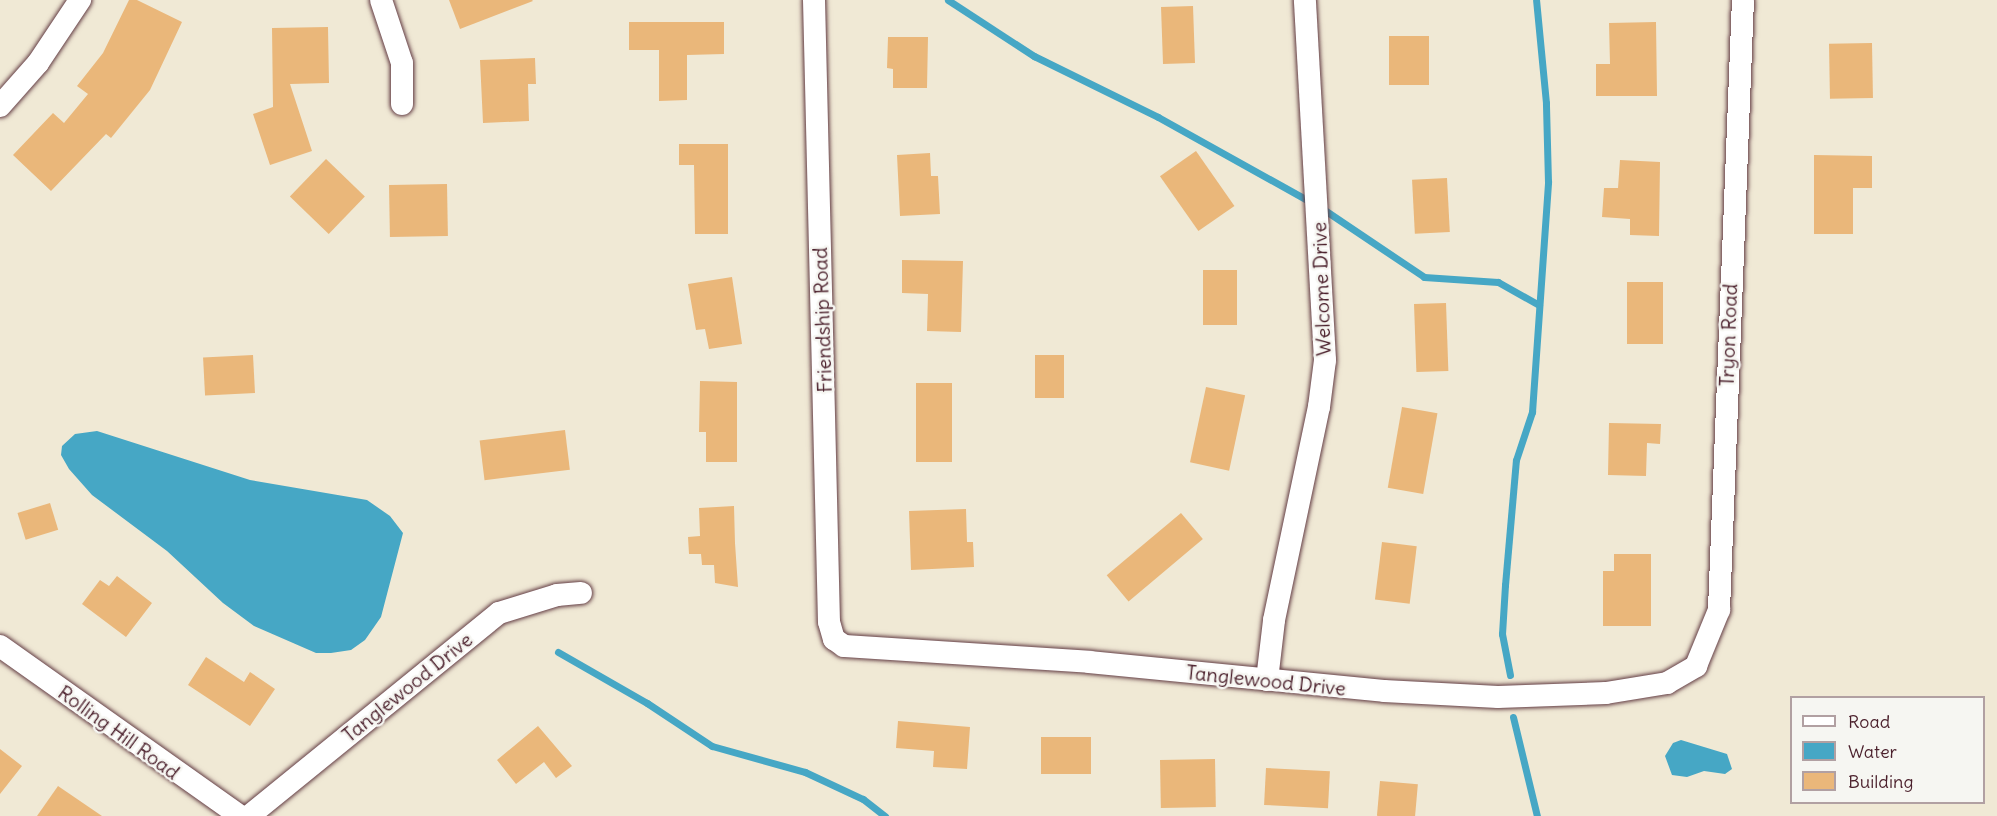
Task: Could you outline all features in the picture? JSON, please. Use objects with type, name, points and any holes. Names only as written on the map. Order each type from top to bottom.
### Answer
[{"type":"street","points":[[0,106],[44,55],[80,0]]},
{"type":"street","points":[[381,0],[402,63],[402,104]]},
{"type":"street","name":"Friendship Road","points":[[814,0],[829,622],[834,639]]},
{"type":"street","name":"Welcome Drive","points":[[1267,680],[1274,620],[1319,407],[1324,360],[1305,0]]},
{"type":"street","name":"Tryon Road","points":[[1696,666],[1719,610],[1743,0]]},
{"type":"street","name":"Tanglewood Drive","points":[[249,816],[499,614],[557,594],[581,593]]},
{"type":"street","name":"Tanglewood Drive","points":[[834,639],[844,646],[1089,662],[1384,691],[1556,697],[1639,690],[1667,683],[1696,666]]},
{"type":"street","name":"Rolling Hill Road","points":[[0,646],[240,816]]},
{"type":"water","points":[[97,431],[250,480],[367,500],[390,516],[403,533],[381,617],[365,640],[351,650],[316,653],[254,626],[223,603],[167,551],[92,495],[69,469],[61,455],[62,446],[75,434]]},
{"type":"water","points":[[1681,740],[1727,754],[1732,769],[1725,774],[1704,771],[1687,777],[1672,775],[1665,756],[1673,743]]},
{"type":"building","points":[[129,0],[137,0],[182,22],[150,90],[111,138],[106,134],[51,191],[13,155],[53,113],[64,123],[88,94],[77,86],[103,53]]},
{"type":"building","points":[[449,0],[532,0],[533,1],[460,29]]},
{"type":"building","points":[[1193,6],[1195,63],[1163,64],[1161,7]]},
{"type":"building","points":[[629,22],[724,22],[724,54],[687,55],[687,100],[659,101],[659,50],[629,50]]},
{"type":"building","points":[[1656,22],[1657,96],[1596,96],[1596,64],[1610,64],[1609,23]]},
{"type":"building","points":[[328,27],[329,83],[290,84],[312,151],[270,165],[253,114],[273,107],[272,28]]},
{"type":"building","points":[[1389,36],[1429,36],[1429,85],[1389,85]]},
{"type":"building","points":[[888,37],[928,37],[927,88],[893,88],[893,69],[887,68]]},
{"type":"building","points":[[1872,43],[1873,98],[1830,99],[1829,44]]},
{"type":"building","points":[[535,58],[536,84],[528,84],[529,121],[483,123],[480,60]]},
{"type":"building","points":[[679,144],[728,144],[728,234],[695,234],[694,165],[679,165]]},
{"type":"building","points":[[1196,151],[1234,206],[1198,231],[1160,176]]},
{"type":"building","points":[[930,153],[931,176],[938,176],[940,214],[900,216],[897,155]]},
{"type":"building","points":[[1814,155],[1872,156],[1872,188],[1853,188],[1853,234],[1814,234]]},
{"type":"building","points":[[326,159],[365,197],[329,234],[290,196]]},
{"type":"building","points":[[1620,160],[1660,162],[1659,236],[1630,235],[1630,219],[1602,217],[1604,188],[1618,188]]},
{"type":"building","points":[[1447,178],[1450,232],[1415,234],[1412,180]]},
{"type":"building","points":[[447,184],[448,236],[390,237],[389,185]]},
{"type":"building","points":[[902,260],[963,261],[961,332],[927,331],[928,294],[902,293]]},
{"type":"building","points":[[1203,270],[1237,270],[1237,325],[1203,325]]},
{"type":"building","points":[[732,277],[742,344],[709,349],[705,329],[696,330],[688,284]]},
{"type":"building","points":[[1627,282],[1663,282],[1663,344],[1627,344]]},
{"type":"building","points":[[1446,303],[1448,371],[1416,372],[1414,304]]},
{"type":"building","points":[[253,355],[255,393],[205,396],[203,358]]},
{"type":"building","points":[[1035,355],[1064,355],[1064,398],[1035,398]]},
{"type":"building","points":[[700,381],[737,382],[737,462],[706,462],[706,432],[699,432]]},
{"type":"building","points":[[916,383],[952,383],[952,462],[916,462]]},
{"type":"building","points":[[1206,387],[1245,395],[1229,471],[1190,462]]},
{"type":"building","points":[[1402,407],[1437,413],[1423,494],[1388,488]]},
{"type":"building","points":[[1609,423],[1661,424],[1660,444],[1647,443],[1646,476],[1608,475]]},
{"type":"building","points":[[565,430],[570,470],[485,480],[480,440]]},
{"type":"building","points":[[50,503],[58,530],[26,540],[17,513]]},
{"type":"building","points":[[734,506],[738,587],[715,583],[714,565],[702,565],[701,554],[689,554],[688,537],[700,536],[699,508]]},
{"type":"building","points":[[966,509],[967,542],[973,542],[974,567],[911,570],[909,511]]},
{"type":"building","points":[[1181,513],[1203,539],[1129,601],[1107,575]]},
{"type":"building","points":[[1382,542],[1417,546],[1410,604],[1375,600]]},
{"type":"building","points":[[1614,554],[1651,554],[1651,626],[1603,626],[1603,571],[1614,571]]},
{"type":"building","points":[[117,576],[152,603],[126,637],[82,604],[100,580],[109,586]]},
{"type":"building","points":[[206,657],[244,682],[250,672],[275,689],[250,726],[188,685]]},
{"type":"building","points":[[898,721],[970,727],[967,769],[933,767],[934,751],[896,748]]},
{"type":"building","points":[[538,726],[572,766],[556,778],[544,762],[516,784],[497,760]]},
{"type":"building","points":[[1041,737],[1091,737],[1091,774],[1041,774]]},
{"type":"building","points":[[0,749],[22,766],[0,794]]},
{"type":"building","points":[[1215,759],[1216,807],[1161,808],[1160,760]]},
{"type":"building","points":[[1266,768],[1330,771],[1328,808],[1264,805]]},
{"type":"building","points":[[1380,781],[1418,784],[1415,816],[1377,816]]},
{"type":"building","points":[[58,786],[102,816],[37,816]]},
{"type":"waterway","points":[[948,0],[1034,56],[1158,117],[1311,202]]},
{"type":"waterway","points":[[1510,675],[1502,634],[1505,585],[1516,460],[1532,412],[1548,182],[1546,103],[1536,0]]},
{"type":"waterway","points":[[1320,207],[1424,277],[1498,282],[1539,305]]},
{"type":"waterway","points":[[558,652],[647,703],[712,746],[805,772],[863,799],[885,816]]},
{"type":"waterway","points":[[1513,717],[1537,816]]}]
